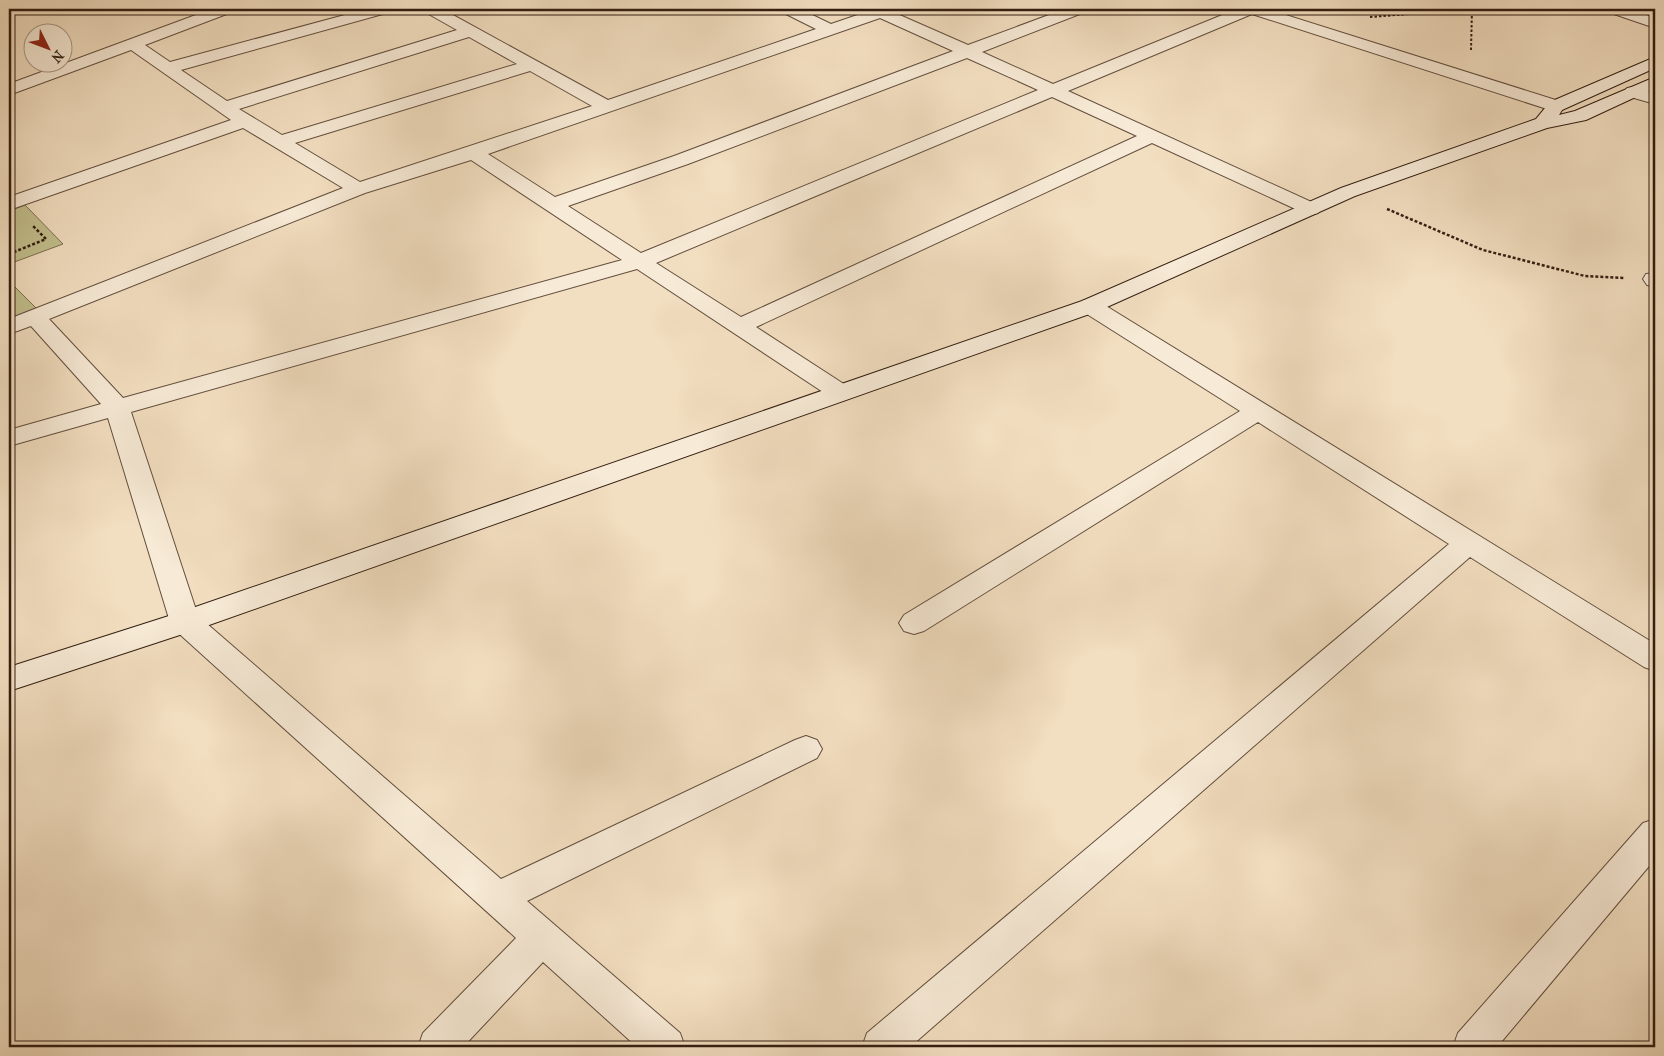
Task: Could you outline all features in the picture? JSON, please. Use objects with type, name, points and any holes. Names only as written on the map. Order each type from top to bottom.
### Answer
[{"type":"street","points":[[9,90],[226,9]]},
{"type":"street","points":[[168,68],[384,9]]},
{"type":"street","points":[[430,9],[607,107]]},
{"type":"street","points":[[788,9],[830,30]]},
{"type":"street","points":[[552,205],[682,160],[1079,9]]},
{"type":"street","points":[[1614,9],[1655,23]]},
{"type":"street","points":[[9,327],[358,189],[473,153],[885,10],[968,52],[1311,209]]},
{"type":"street","points":[[9,438],[639,262],[1052,91],[1262,10],[1470,78],[1549,114],[1580,116],[1655,82]]},
{"type":"street","points":[[225,107],[470,31]]},
{"type":"street","points":[[132,43],[245,121],[358,189]]},
{"type":"street","points":[[9,680],[185,622],[1090,306],[1348,192],[1549,114],[1655,62]]},
{"type":"street","points":[[280,142],[531,65]]},
{"type":"street","points":[[1633,92],[1655,99]]},
{"type":"street","points":[[9,204],[245,121]]},
{"type":"street","points":[[738,327],[1153,136]]},
{"type":"street","points":[[473,153],[841,393]]},
{"type":"street","points":[[1090,306],[1655,659]]},
{"type":"street","points":[[35,317],[117,407],[185,622],[666,1047]]},
{"type":"street","points":[[914,623],[1258,410]]},
{"type":"street","points":[[881,1047],[1469,542]]},
{"type":"street","points":[[498,898],[806,749]]},
{"type":"street","points":[[1472,1047],[1655,834]]},
{"type":"street","points":[[437,1047],[542,936]]},
{"type":"path","points":[[1470,78],[1472,9]]},
{"type":"path","points":[[1319,30],[1362,17],[1476,9]]},
{"type":"path","points":[[1348,192],[1483,250],[1585,276],[1655,280]]},
{"type":"path","points":[[9,254],[46,239],[29,220]]},
{"type":"shaded area","points":[[25,205],[63,244],[9,264],[9,211]]},
{"type":"shaded area","points":[[9,281],[36,308],[9,319]]}]
